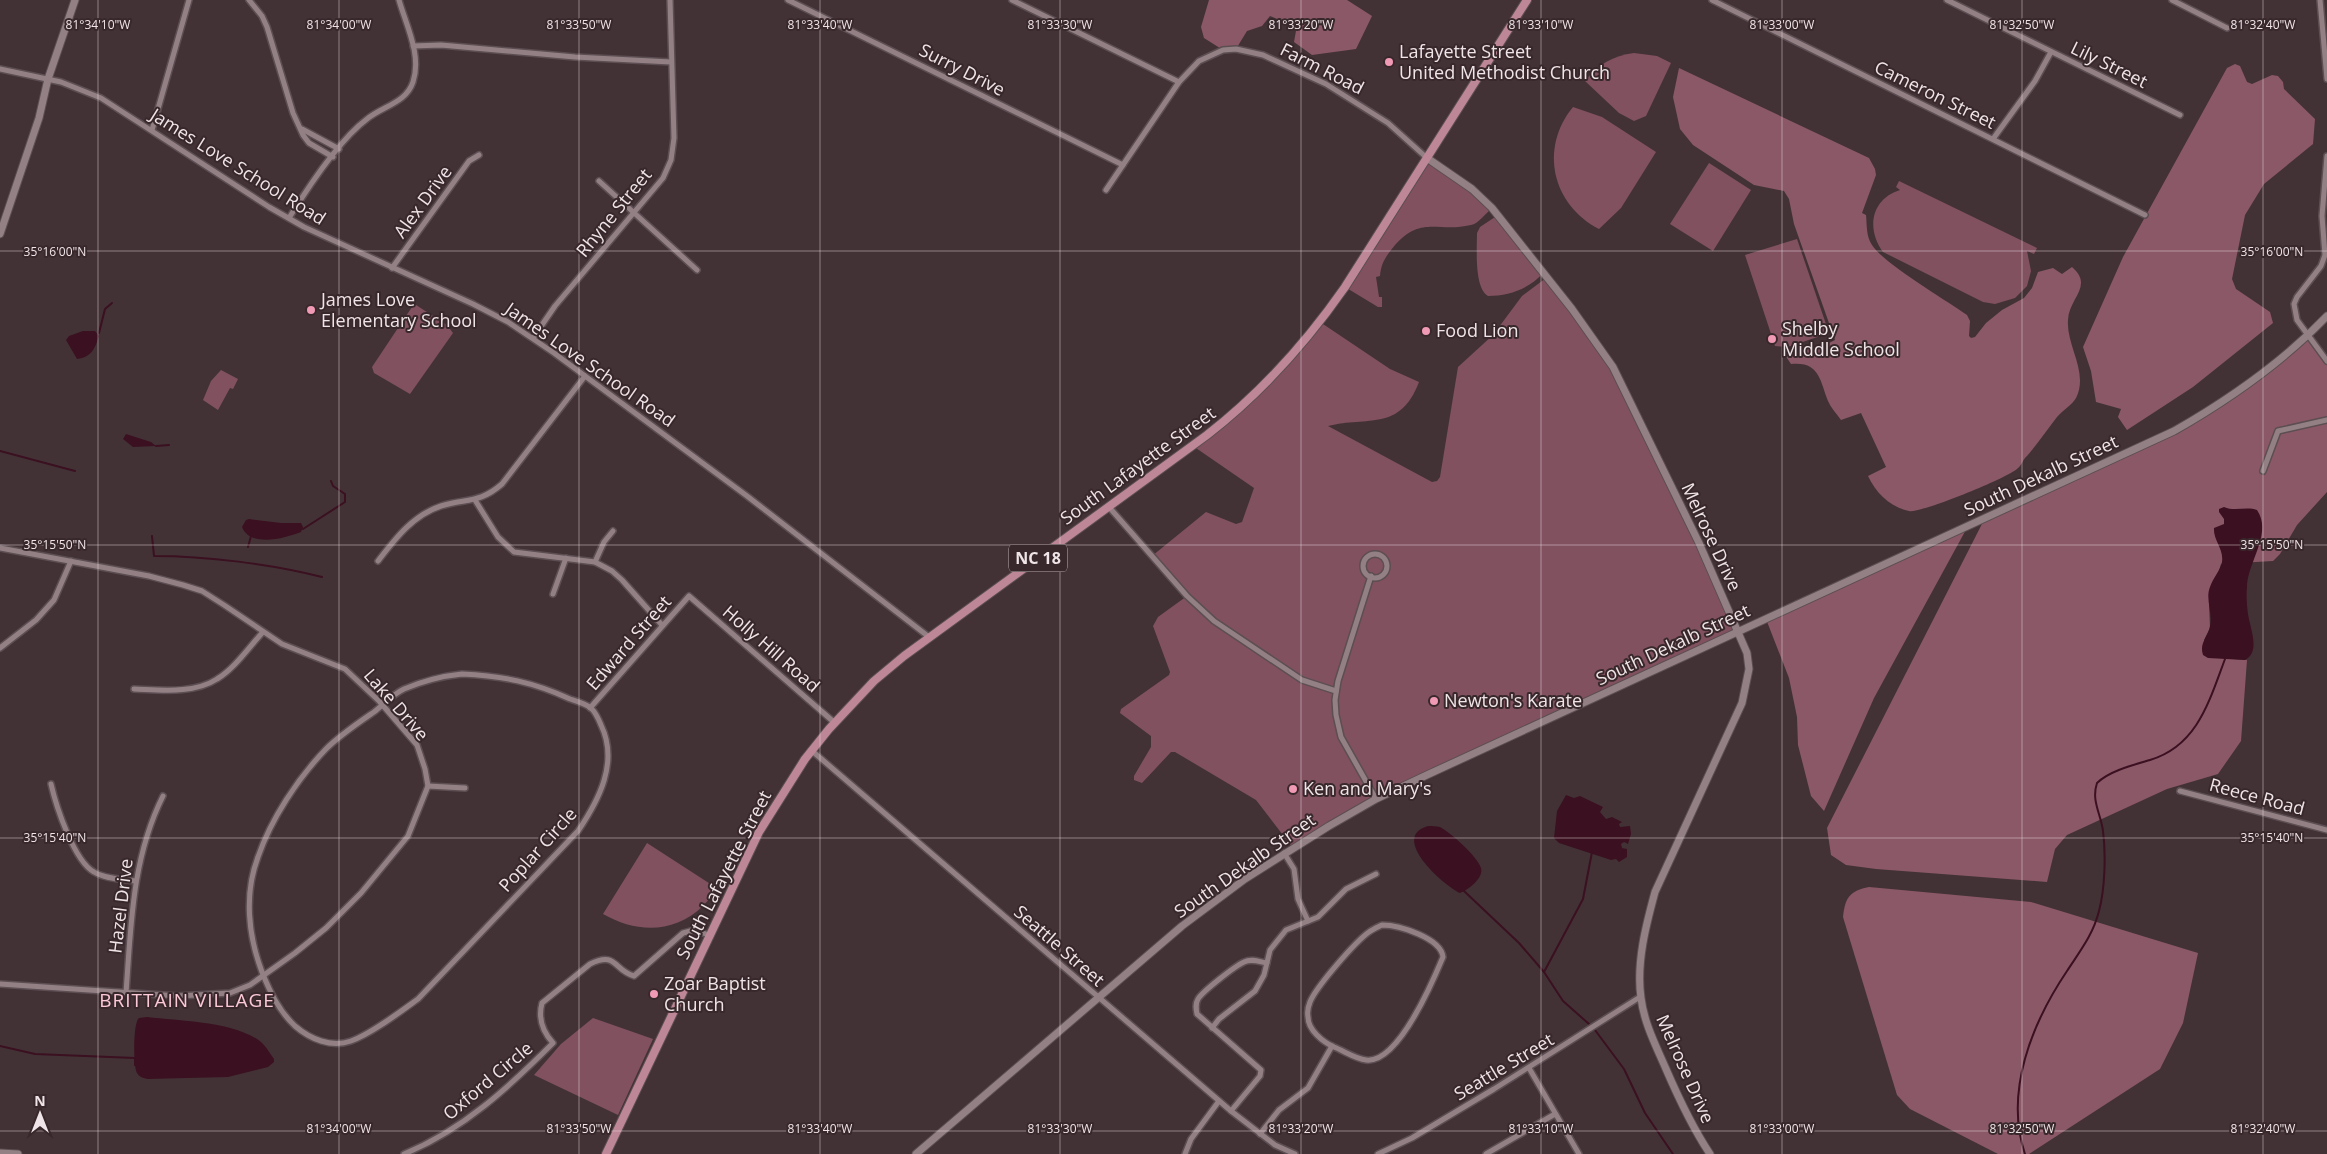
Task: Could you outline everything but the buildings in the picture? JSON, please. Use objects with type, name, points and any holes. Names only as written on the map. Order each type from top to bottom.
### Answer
[{"type":"main road","points":[[0,234],[39,118],[48,79],[75,0]]},
{"type":"main road","name":"South Lafayette Street","points":[[606,1154],[759,832],[811,750],[874,681],[929,637],[1239,410],[1291,357],[1346,287],[1527,0]]},
{"type":"main road","name":"Melrose Drive","points":[[1427,158],[1472,189],[1492,208],[1572,309],[1613,367],[1648,436],[1739,632],[1748,662],[1744,695],[1655,892],[1644,942],[1640,997],[1654,1043],[1683,1108],[1710,1154]]},
{"type":"main road","name":"South Dekalb Street","points":[[916,1154],[1184,925],[1284,853],[1376,799],[2174,431],[2247,387],[2309,335],[2327,316]]},
{"type":"main road","points":[[0,1153],[18,1154]]},
{"type":"street","points":[[152,130],[189,0]]},
{"type":"street","points":[[249,0],[262,16],[267,27],[293,113],[308,143],[333,157]]},
{"type":"street","points":[[289,218],[339,149],[367,118],[402,98],[409,91],[416,72],[413,46],[399,0]]},
{"type":"street","name":"Rhyne Street","points":[[533,338],[554,306],[663,178],[671,160],[674,138],[670,0]]},
{"type":"street","name":"Surry Drive","points":[[788,0],[1123,165]]},
{"type":"street","points":[[1012,0],[1179,82]]},
{"type":"street","name":"Cameron Street","points":[[1712,0],[2145,215]]},
{"type":"street","name":"Lily Street","points":[[1946,0],[2180,115]]},
{"type":"street","points":[[2172,0],[2227,28]]},
{"type":"street","points":[[2320,0],[2327,79]]},
{"type":"street","points":[[413,46],[441,45],[574,57],[671,62]]},
{"type":"street","name":"Farm Road","points":[[1106,190],[1179,82],[1199,61],[1223,50],[1236,49],[1264,55],[1326,84],[1388,123],[1427,158]]},
{"type":"street","points":[[1993,139],[2036,81],[2051,52]]},
{"type":"street","name":"James Love School Road","points":[[0,69],[77,87],[101,98],[289,218],[321,236],[473,304],[533,338],[778,519],[929,637]]},
{"type":"street","points":[[302,129],[339,149]]},
{"type":"street","name":"Alex Drive","points":[[392,268],[469,161],[479,155]]},
{"type":"street","points":[[2327,156],[2322,216],[2325,255],[2321,266],[2297,297],[2294,304],[2297,320],[2327,361]]},
{"type":"street","points":[[599,181],[697,270]]},
{"type":"street","points":[[378,561],[407,526],[417,518],[441,506],[484,497],[502,484],[585,376]]},
{"type":"street","points":[[2263,472],[2278,431],[2327,420]]},
{"type":"street","points":[[476,500],[498,537],[514,552],[595,562],[612,571],[622,580],[662,625]]},
{"type":"street","points":[[1109,507],[1187,596],[1214,621],[1302,680],[1336,691]]},
{"type":"street","points":[[595,562],[604,542],[613,531]]},
{"type":"street","name":"Lake Drive","points":[[0,548],[149,576],[202,591],[264,632],[300,652],[345,669],[382,705],[417,745],[426,769],[428,786]]},
{"type":"street","points":[[1380,555],[1386,560],[1385,572],[1379,577],[1371,576],[1364,568],[1365,561],[1370,556],[1380,555]]},
{"type":"street","points":[[553,594],[566,558]]},
{"type":"street","points":[[0,648],[36,620],[54,600],[71,561]]},
{"type":"street","points":[[1371,576],[1336,691],[1336,715],[1341,737],[1376,799]]},
{"type":"street","name":"Edward Street","points":[[590,708],[688,596]]},
{"type":"street","name":"Holly Hill Road","points":[[688,596],[835,723]]},
{"type":"street","points":[[134,689],[186,689],[209,684],[226,672],[264,632]]},
{"type":"street","name":"Poplar Circle","points":[[462,674],[495,675],[524,680],[590,708],[607,737],[607,771],[593,808],[578,831],[418,999],[398,1014],[350,1042],[320,1042],[303,1032],[284,1016],[269,990],[255,953],[249,924],[251,890],[257,858],[270,829],[303,777],[326,749],[382,705],[402,690],[438,677],[462,674]]},
{"type":"street","name":"Seattle Street","points":[[811,750],[1219,1101],[1260,1134],[1295,1154]]},
{"type":"street","points":[[50,784],[82,864],[95,874],[135,881]]},
{"type":"street","points":[[0,984],[178,996],[205,996],[230,992],[250,986],[326,928],[367,886],[408,836],[428,786],[465,788]]},
{"type":"street","name":"Reece Road","points":[[2180,791],[2327,830]]},
{"type":"street","name":"Hazel Drive","points":[[126,992],[135,881],[147,832],[163,796]]},
{"type":"street","points":[[1284,853],[1294,869],[1298,899],[1308,920]]},
{"type":"street","points":[[1212,1028],[1219,1019],[1261,983],[1270,950],[1275,941],[1286,930],[1318,917],[1346,889],[1376,874]]},
{"type":"street","points":[[1382,925],[1394,925],[1415,932],[1439,948],[1443,957],[1437,973],[1407,1030],[1389,1051],[1376,1059],[1366,1060],[1332,1046],[1317,1035],[1311,1026],[1308,1019],[1309,1003],[1359,940],[1370,931],[1382,925]]},
{"type":"street","name":"Oxford Circle","points":[[404,1154],[451,1131],[487,1105],[536,1061],[553,1043],[544,1033],[542,1027],[542,1003],[590,964],[598,960],[610,959],[634,976],[683,933],[694,930],[709,935]]},
{"type":"street","points":[[1231,1111],[1260,1076],[1261,1070],[1197,1014],[1196,1006],[1198,999],[1244,962],[1252,960],[1267,963]]},
{"type":"street","name":"Seattle Street","points":[[1378,1154],[1412,1138],[1529,1068],[1640,997]]},
{"type":"street","points":[[1260,1134],[1279,1110],[1308,1088],[1332,1046]]},
{"type":"street","points":[[1529,1068],[1579,1154]]},
{"type":"street","points":[[1185,1154],[1191,1139],[1219,1101]]},
{"type":"street","points":[[1486,1154],[1556,1114]]},
{"type":"shaded area","points":[[1209,0],[1347,0],[1372,16],[1356,49],[1312,55],[1294,42],[1296,31],[1292,25],[1270,16],[1262,26],[1247,31],[1236,49],[1223,50],[1204,38],[1201,27]]},
{"type":"shaded area","points":[[1634,53],[1657,56],[1671,63],[1646,116],[1634,121],[1619,113],[1585,81],[1601,65],[1619,56]]},
{"type":"shaded area","points":[[2235,64],[2240,66],[2247,82],[2252,84],[2272,75],[2278,76],[2283,82],[2284,89],[2315,119],[2313,144],[2264,184],[2245,215],[2232,279],[2236,289],[2270,312],[2273,323],[2193,387],[2127,430],[2118,417],[2121,409],[2096,402],[2091,371],[2083,347],[2123,257],[2227,68]]},
{"type":"shaded area","points":[[1679,68],[1869,158],[1876,175],[1862,213],[1866,215],[1870,242],[1879,253],[1902,272],[1967,315],[1970,321],[1969,336],[1971,338],[1975,337],[1986,323],[2002,310],[2024,298],[2032,288],[2038,272],[2053,268],[2062,274],[2072,267],[2078,274],[2081,286],[2069,312],[2068,320],[2070,340],[2080,378],[2076,398],[2057,417],[2018,468],[1999,479],[1965,494],[1917,510],[1909,511],[1902,509],[1890,503],[1879,493],[1868,476],[1886,467],[1861,413],[1841,420],[1829,404],[1820,380],[1813,369],[1801,364],[1791,364],[1783,352],[1823,346],[1835,340],[1794,224],[1789,199],[1784,191],[1754,185],[1693,145],[1680,129],[1673,97]]},
{"type":"shaded area","points":[[1573,107],[1602,117],[1656,152],[1621,208],[1599,229],[1583,219],[1570,206],[1561,191],[1556,174],[1554,157],[1556,140],[1562,123]]},
{"type":"shaded area","points":[[1427,158],[1492,208],[1474,224],[1459,227],[1422,228],[1414,230],[1405,236],[1389,253],[1383,263],[1380,276],[1376,277],[1379,297],[1382,297],[1382,307],[1378,307],[1345,287]]},
{"type":"shaded area","points":[[1709,163],[1751,190],[1713,251],[1670,224]]},
{"type":"shaded area","points":[[1899,181],[2037,248],[2034,254],[2027,251],[2031,271],[2027,286],[2015,298],[1995,304],[1983,302],[1883,252],[1874,234],[1874,216],[1883,200],[1890,194],[1900,190],[1896,187]]},
{"type":"shaded area","points":[[1498,215],[1543,273],[1525,287],[1511,293],[1488,296],[1480,285],[1478,277],[1477,233],[1480,227]]},
{"type":"shaded area","points":[[1797,239],[1829,333],[1788,347],[1775,346],[1745,255]]},
{"type":"shaded area","points":[[1546,278],[1604,355],[1739,631],[1429,774],[1293,848],[1256,800],[1175,752],[1171,752],[1142,783],[1134,780],[1134,776],[1151,747],[1151,736],[1120,713],[1121,709],[1169,675],[1170,672],[1153,626],[1158,617],[1187,596],[1152,556],[1206,512],[1236,524],[1242,522],[1254,488],[1193,446],[1239,410],[1320,322],[1390,369],[1419,382],[1411,398],[1402,409],[1392,415],[1381,419],[1328,426],[1432,482],[1437,481],[1440,477],[1458,367],[1493,335],[1522,296]]},
{"type":"shaded area","points":[[416,305],[447,325],[453,333],[410,394],[374,373],[372,367],[412,307]]},
{"type":"shaded area","points":[[83,331],[95,331],[99,336],[89,354],[77,359],[66,340],[69,336]]},
{"type":"shaded area","points":[[2309,335],[2327,361],[2327,492],[2297,525],[2280,554],[2273,561],[2221,564],[2209,604],[2210,628],[2204,640],[2206,657],[2247,660],[2241,741],[2218,774],[2167,789],[2067,835],[2055,849],[2047,882],[1876,869],[1846,865],[1831,855],[1827,828],[1985,518],[2205,413]]},
{"type":"shaded area","points":[[221,370],[238,379],[233,389],[230,388],[218,410],[203,400],[211,381]]},
{"type":"shaded area","points":[[126,434],[151,442],[156,446],[133,447],[123,439]]},
{"type":"shaded area","points":[[2224,507],[2257,510],[2261,519],[2261,538],[2248,578],[2247,590],[2248,614],[2254,646],[2250,656],[2245,660],[2208,658],[2203,655],[2202,651],[2211,621],[2209,592],[2222,562],[2214,528],[2224,524],[2224,519],[2219,509]]},
{"type":"shaded area","points":[[246,520],[281,523],[301,523],[303,527],[301,532],[287,537],[269,540],[260,539],[246,533],[242,527]]},
{"type":"shaded area","points":[[1968,526],[1874,698],[1824,811],[1811,796],[1798,745],[1797,717],[1789,678],[1766,619]]},
{"type":"shaded area","points":[[1566,795],[1574,798],[1580,796],[1603,807],[1600,812],[1606,819],[1612,817],[1622,822],[1619,824],[1620,827],[1630,826],[1631,834],[1628,844],[1624,842],[1621,844],[1622,848],[1627,849],[1627,857],[1619,862],[1616,859],[1611,860],[1559,843],[1554,838],[1557,811]]},
{"type":"shaded area","points":[[1428,826],[1436,826],[1445,830],[1457,839],[1479,863],[1481,872],[1478,880],[1460,893],[1442,881],[1432,871],[1423,861],[1417,850],[1414,840],[1417,832]]},
{"type":"shaded area","points":[[647,843],[715,887],[712,895],[703,906],[680,922],[654,928],[641,927],[628,925],[603,914]]},
{"type":"shaded area","points":[[1869,887],[2031,902],[2198,953],[2183,1023],[2160,1069],[2029,1154],[1998,1154],[1910,1109],[1897,1095],[1843,917],[1845,904],[1850,896],[1857,891]]},
{"type":"shaded area","points":[[147,1017],[218,1025],[245,1033],[257,1039],[267,1048],[274,1062],[268,1067],[228,1077],[143,1078],[136,1069],[134,1054],[135,1035],[139,1018]]},
{"type":"shaded area","points":[[593,1018],[653,1039],[618,1115],[534,1075],[561,1044]]},
{"type":"waterway","points":[[99,333],[105,309],[112,303]]},
{"type":"waterway","points":[[156,446],[169,445]]},
{"type":"waterway","points":[[0,451],[75,471]]},
{"type":"waterway","points":[[303,529],[345,502],[345,494],[333,486],[331,481]]},
{"type":"waterway","points":[[152,536],[154,556],[195,557],[238,562],[282,568],[322,577]]},
{"type":"waterway","points":[[248,547],[251,536]]},
{"type":"waterway","points":[[2025,1154],[2019,1130],[2018,1107],[2025,1059],[2033,1035],[2054,991],[2090,935],[2101,902],[2104,882],[2104,840],[2095,796],[2097,783],[2115,772],[2166,753],[2179,744],[2190,733],[2207,706],[2225,659]]},
{"type":"waterway","points":[[1544,972],[1583,899],[1592,852]]},
{"type":"waterway","points":[[1464,891],[1519,943],[1544,972],[1563,1001],[1589,1024]]},
{"type":"waterway","points":[[1595,1030],[1624,1069],[1645,1113],[1673,1154]]},
{"type":"waterway","points":[[0,1046],[35,1054],[135,1058],[135,1065]]},
{"type":"place","name":"Lafayette Street United Methodist Church","points":[[1389,62]]},
{"type":"place","name":"James Love Elementary School","points":[[311,310]]},
{"type":"place","name":"Food Lion","points":[[1426,331]]},
{"type":"place","name":"Shelby Middle School","points":[[1772,339]]},
{"type":"place","name":"Newton's Karate","points":[[1434,701]]},
{"type":"place","name":"Ken and Mary's","points":[[1293,789]]},
{"type":"place","name":"Zoar Baptist Church","points":[[654,994]]},
{"type":"district","name":"BRITTAIN VILLAGE","points":[[187,1000]]}]
